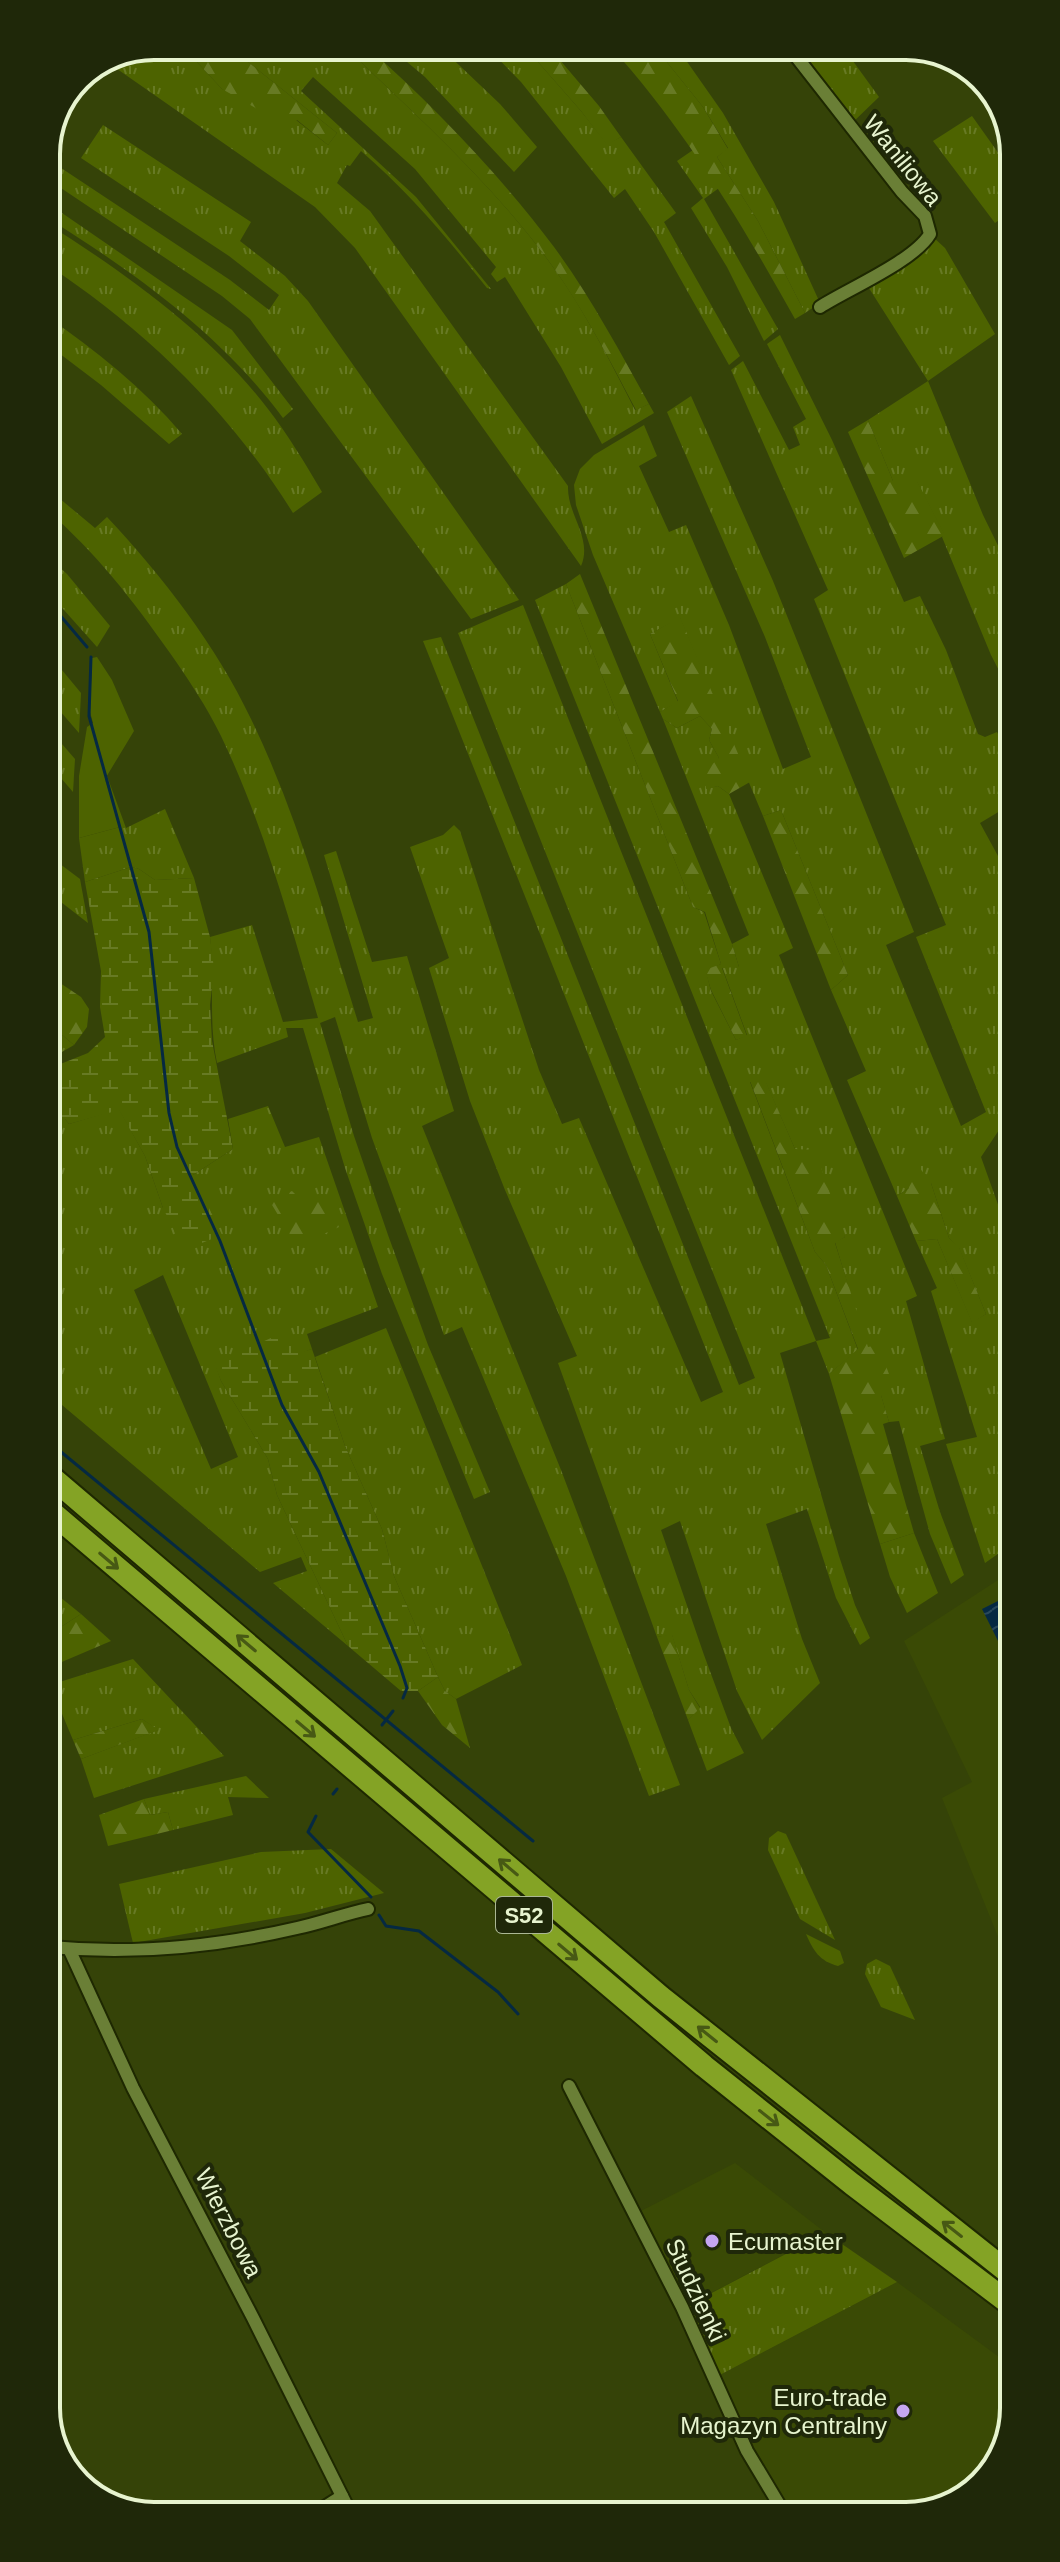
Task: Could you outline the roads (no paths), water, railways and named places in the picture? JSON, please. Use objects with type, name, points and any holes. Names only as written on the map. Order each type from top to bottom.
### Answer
[{"type":"highway","name":"S52","points":[[60,1484],[661,1997],[1000,2266]]},
{"type":"highway","name":"S52","points":[[60,1519],[704,2066],[1000,2297]]},
{"type":"street","name":"Waniliowa","points":[[799,60],[882,167],[925,216],[930,234],[926,242],[888,269],[820,307]]},
{"type":"street","points":[[60,1949],[133,1951],[193,1946],[297,1928],[368,1909]]},
{"type":"street","name":"Wierzbowa","points":[[70,1951],[133,2088],[345,2502]]},
{"type":"street","name":"Studzienki","points":[[569,2086],[682,2307],[747,2451],[778,2502]]},
{"type":"street","points":[[333,2502],[342,2496]]},
{"type":"water","points":[[1000,1600],[1000,1645],[982,1609]]},
{"type":"waterway","points":[[60,615],[87,647]]},
{"type":"waterway","points":[[91,657],[89,716],[149,932],[169,1113],[177,1147],[220,1241],[282,1405],[319,1472],[400,1666],[407,1688],[403,1698]]},
{"type":"waterway","points":[[60,1451],[533,1841]]},
{"type":"waterway","points":[[382,1725],[393,1711]]},
{"type":"waterway","points":[[333,1794],[337,1789]]},
{"type":"waterway","points":[[316,1816],[308,1832],[371,1897]]},
{"type":"waterway","points":[[379,1915],[386,1926],[419,1931],[498,1992],[518,2014]]},
{"type":"place","name":"Ecumaster","points":[[712,2241]]},
{"type":"place","name":"Euro-trade Magazyn Centralny","points":[[903,2411]]}]
